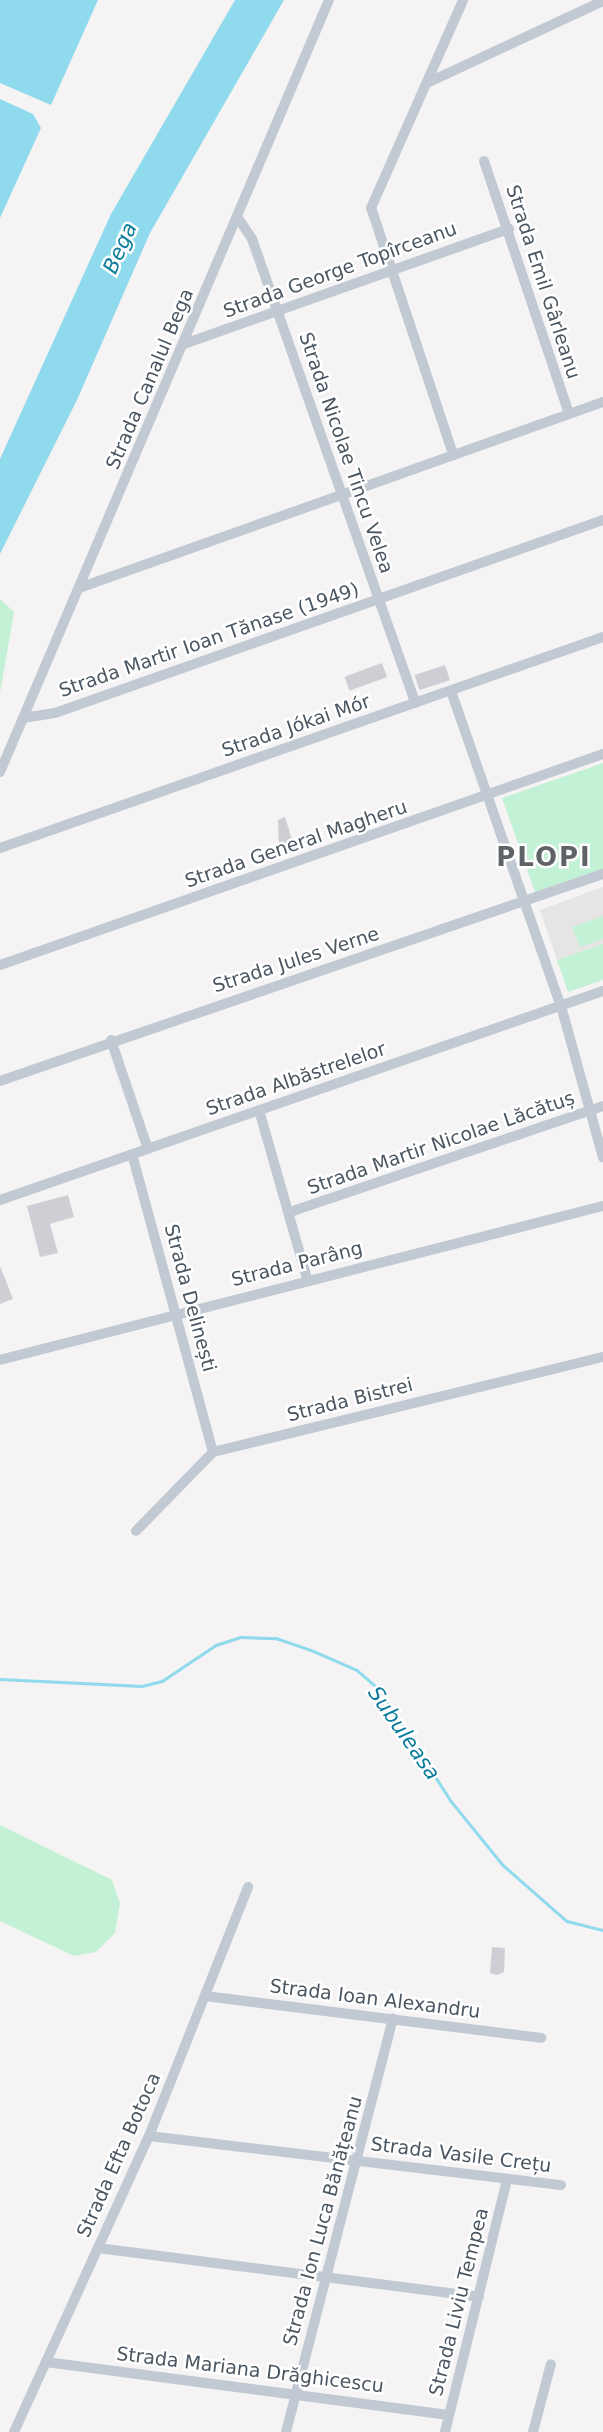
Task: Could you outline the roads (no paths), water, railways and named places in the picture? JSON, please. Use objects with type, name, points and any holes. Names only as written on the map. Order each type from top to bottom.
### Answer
[{"type":"street","name":"Strada Canalul Bega","points":[[0,772],[329,0]]},
{"type":"street","points":[[453,454],[373,218],[374,198],[463,0]]},
{"type":"street","points":[[427,83],[603,1]]},
{"type":"street","name":"Strada Emil Gârleanu","points":[[484,160],[569,414]]},
{"type":"street","name":"Strada Nicolae Tincu Velea","points":[[238,218],[252,239],[415,703]]},
{"type":"street","name":"Strada George Topîrceanu","points":[[184,344],[509,229]]},
{"type":"street","points":[[79,588],[603,402]]},
{"type":"street","name":"Strada Martir Ioan Tănase (1949)","points":[[23,718],[55,713],[603,520]]},
{"type":"street","name":"Strada Jókai Mór","points":[[0,848],[603,636]]},
{"type":"street","points":[[451,691],[561,1006],[603,1157]]},
{"type":"street","name":"Strada General Magheru","points":[[0,965],[603,754]]},
{"type":"street","name":"Strada Jules Verne","points":[[0,1082],[111,1040],[525,903],[603,874]]},
{"type":"street","name":"Strada Albăstrelelor","points":[[0,1200],[603,991]]},
{"type":"street","points":[[111,1040],[148,1149]]},
{"type":"street","name":"Strada Martir Nicolae Lăcătuș","points":[[290,1212],[603,1106]]},
{"type":"street","points":[[259,1110],[307,1279]]},
{"type":"street","name":"Strada Delinești","points":[[132,1154],[213,1452]]},
{"type":"street","name":"Strada Parâng","points":[[0,1360],[307,1279],[603,1206]]},
{"type":"street","name":"Strada Bistrei","points":[[213,1452],[603,1357]]},
{"type":"street","points":[[136,1531],[213,1452]]},
{"type":"street","name":"Strada Efta Botoca","points":[[14,2432],[149,2136],[248,1887]]},
{"type":"street","name":"Strada Ioan Alexandru","points":[[205,1996],[541,2038]]},
{"type":"street","name":"Strada Ion Luca Bănățeanu","points":[[286,2432],[393,2019]]},
{"type":"street","name":"Strada Vasile Crețu","points":[[149,2136],[561,2185]]},
{"type":"street","name":"Strada Liviu Tempea","points":[[445,2432],[507,2180]]},
{"type":"street","points":[[98,2248],[479,2297]]},
{"type":"street","name":"Strada Mariana Drăghicescu","points":[[46,2362],[296,2392],[449,2415]]},
{"type":"street","points":[[533,2432],[551,2364]]},
{"type":"water","points":[[0,0],[98,0],[51,105],[0,83]]},
{"type":"water","name":"Bega","points":[[235,0],[284,0],[150,233],[77,400],[0,554],[0,459],[111,214]]},
{"type":"water","points":[[0,99],[33,114],[41,128],[0,218]]},
{"type":"waterway","name":"Subuleasa","points":[[0,1679],[142,1686],[162,1681],[216,1645],[241,1637],[276,1638],[311,1650],[357,1670],[380,1690],[451,1801],[503,1865],[567,1921],[603,1930]]},
{"type":"district","name":"PLOPI","points":[[544,858]]}]
